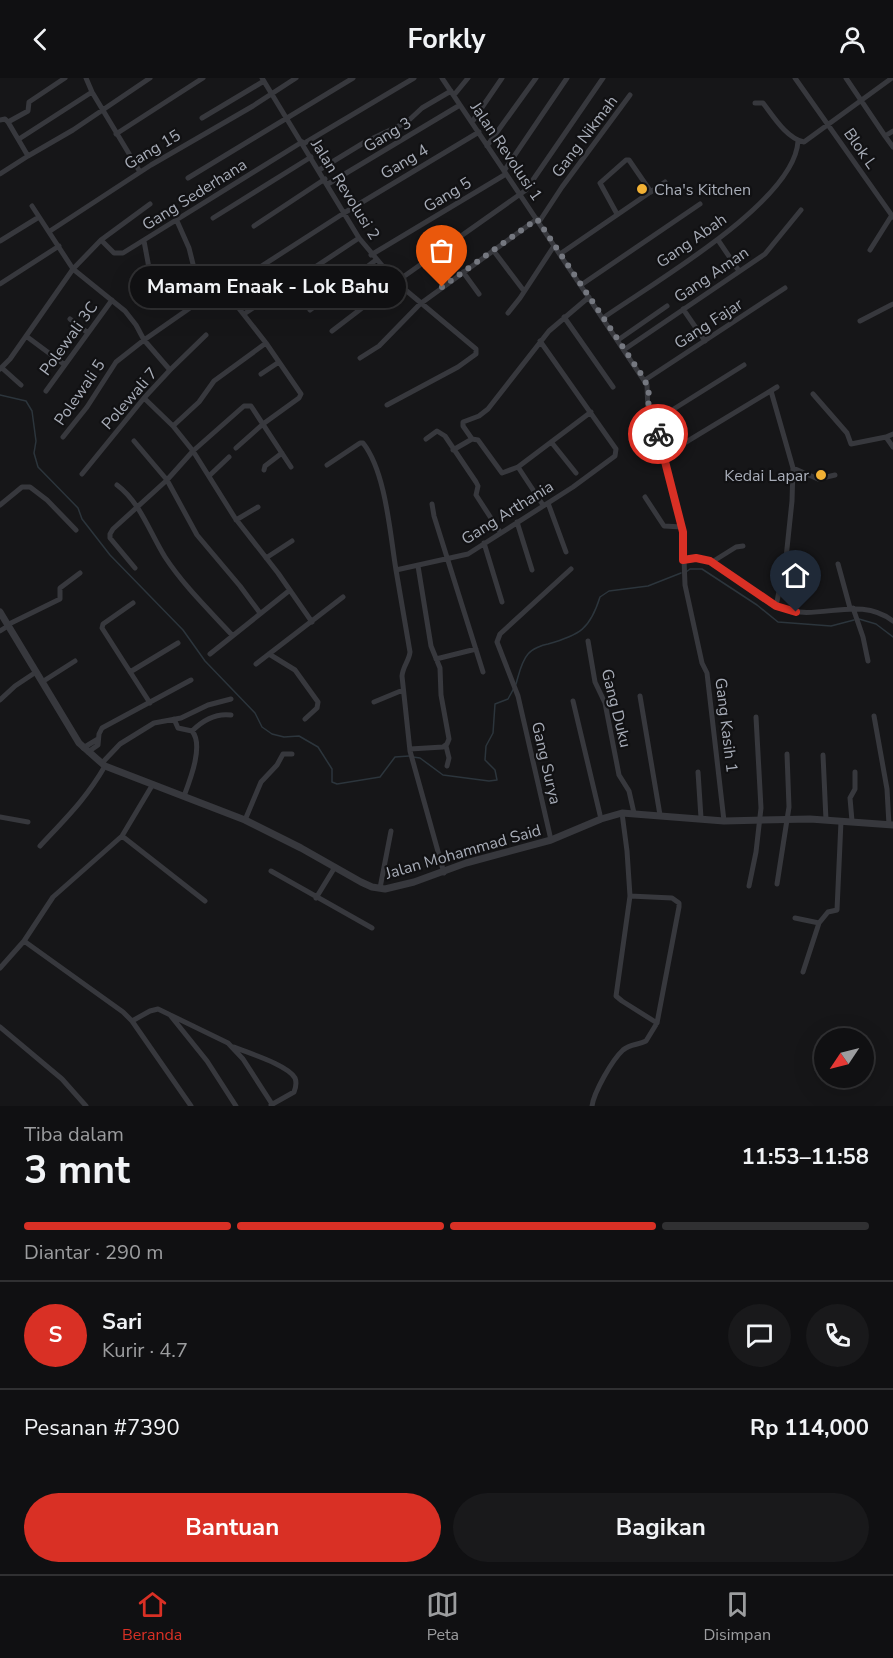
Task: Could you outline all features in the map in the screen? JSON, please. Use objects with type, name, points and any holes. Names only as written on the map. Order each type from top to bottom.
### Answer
[{"type":"street","points":[[8,122],[28,111],[29,102],[65,78]]},
{"type":"street","points":[[85,78],[140,172]]},
{"type":"street","points":[[0,174],[150,78]]},
{"type":"street","points":[[116,134],[203,78]]},
{"type":"street","name":"Gang 15","points":[[50,231],[140,172],[296,78]]},
{"type":"street","points":[[188,178],[353,78]]},
{"type":"street","name":"Gang Sederhana","points":[[101,240],[119,255],[302,143],[414,78]]},
{"type":"street","name":"Jalan Revolusi 1","points":[[442,78],[645,380],[649,394],[648,413],[653,422],[682,527],[683,562]]},
{"type":"street","points":[[319,170],[365,142],[407,122],[423,108],[452,93],[468,78]]},
{"type":"street","points":[[472,122],[502,78]]},
{"type":"street","points":[[487,146],[536,78]]},
{"type":"street","points":[[505,173],[567,78]]},
{"type":"street","points":[[333,331],[396,282],[520,195],[603,78]]},
{"type":"street","name":"Blok L","points":[[795,78],[892,216]]},
{"type":"street","points":[[846,78],[893,147]]},
{"type":"street","points":[[755,103],[763,103],[786,130],[801,142],[892,78]]},
{"type":"street","points":[[201,118],[263,79]]},
{"type":"street","name":"Jalan Revolusi 2","points":[[263,79],[371,255],[420,304],[462,336],[477,352],[458,367],[387,405]]},
{"type":"street","points":[[18,140],[92,92]]},
{"type":"street","name":"Gang Nikmah","points":[[538,221],[630,95]]},
{"type":"street","name":"Gang 3","points":[[254,226],[460,105]]},
{"type":"street","points":[[0,120],[8,122],[28,156]]},
{"type":"street","points":[[885,136],[893,131]]},
{"type":"street","name":"Gang 4","points":[[224,287],[479,132]]},
{"type":"street","name":"Gang Abah","points":[[603,318],[718,240],[749,214],[786,173],[801,142]]},
{"type":"street","points":[[213,218],[311,157]]},
{"type":"street","points":[[617,214],[600,183],[626,160],[629,160],[651,192]]},
{"type":"street","name":"Gang 5","points":[[371,255],[505,173]]},
{"type":"street","points":[[560,254],[665,182]]},
{"type":"street","points":[[21,385],[1,369],[74,269],[101,240],[150,204]]},
{"type":"street","points":[[581,285],[700,204]]},
{"type":"street","name":"Polewali 7","points":[[32,206],[74,269],[130,317],[144,339],[170,370],[82,474]]},
{"type":"street","name":"Gang Aman","points":[[625,349],[765,254],[801,210]]},
{"type":"street","points":[[870,250],[892,216]]},
{"type":"street","points":[[0,241],[39,217]]},
{"type":"street","points":[[170,272],[194,268],[189,248],[177,221]]},
{"type":"street","points":[[360,358],[379,346],[420,304],[493,250],[538,221]]},
{"type":"street","points":[[244,314],[359,238]]},
{"type":"street","points":[[718,240],[740,271]]},
{"type":"street","points":[[144,241],[152,284]]},
{"type":"street","points":[[0,285],[59,246]]},
{"type":"street","points":[[508,313],[555,246]]},
{"type":"street","points":[[493,250],[524,291]]},
{"type":"street","points":[[310,310],[376,260]]},
{"type":"street","points":[[202,270],[214,268],[224,287],[301,394],[236,448]]},
{"type":"street","points":[[463,272],[479,294]]},
{"type":"street","name":"Polewali 5","points":[[63,437],[113,366],[144,339],[224,287]]},
{"type":"street","name":"Gang Fajar","points":[[645,380],[785,288]]},
{"type":"street","points":[[472,439],[463,426],[463,422],[479,416],[488,409],[540,341],[564,317],[589,297]]},
{"type":"street","name":"Polewali 3C","points":[[46,391],[112,300]]},
{"type":"street","points":[[860,321],[891,305],[893,314]]},
{"type":"street","points":[[618,340],[667,306]]},
{"type":"street","points":[[683,309],[705,340]]},
{"type":"street","points":[[564,317],[613,387]]},
{"type":"street","points":[[70,319],[88,333]]},
{"type":"street","points":[[170,370],[206,335]]},
{"type":"street","points":[[27,336],[65,365]]},
{"type":"street","name":"Gang Arthania","points":[[396,570],[468,554],[573,487],[615,456],[616,449],[540,341]]},
{"type":"street","points":[[172,426],[199,402],[214,381],[266,343]]},
{"type":"street","points":[[261,374],[279,362]]},
{"type":"street","points":[[653,422],[744,365]]},
{"type":"street","points":[[663,456],[777,387]]},
{"type":"street","points":[[771,391],[793,468],[786,558],[776,606]]},
{"type":"street","points":[[813,394],[847,433],[851,444],[893,434]]},
{"type":"street","points":[[144,398],[193,451],[236,520],[312,622]]},
{"type":"street","points":[[135,568],[113,542],[110,534],[167,480],[193,451],[246,405],[251,406],[291,468]]},
{"type":"street","points":[[453,450],[472,439],[478,440],[502,473],[518,467],[591,412]]},
{"type":"street","points":[[426,439],[440,431],[477,484],[476,495],[500,532]]},
{"type":"street","points":[[886,437],[893,447]]},
{"type":"street","points":[[134,441],[167,480],[197,535],[260,613]]},
{"type":"street","points":[[327,465],[363,443],[369,450],[383,489],[410,652],[403,671],[410,750],[444,873]]},
{"type":"street","points":[[552,443],[576,473]]},
{"type":"street","points":[[264,470],[265,466],[282,453]]},
{"type":"street","points":[[209,476],[229,457]]},
{"type":"street","points":[[518,467],[545,504],[566,552]]},
{"type":"street","points":[[793,468],[818,479],[836,475]]},
{"type":"street","points":[[117,485],[126,492],[137,508],[174,570],[232,635]]},
{"type":"street","points":[[0,505],[22,488],[30,486],[48,500],[76,530]]},
{"type":"street","points":[[645,497],[664,526],[682,527]]},
{"type":"street","points":[[432,504],[447,560],[483,672]]},
{"type":"street","points":[[236,520],[258,507]]},
{"type":"street","points":[[517,522],[532,570]]},
{"type":"street","points":[[266,558],[291,541]]},
{"type":"street","points":[[484,543],[502,602]]},
{"type":"street","points":[[712,562],[736,547],[743,546]]},
{"type":"street","points":[[683,562],[696,558],[712,562],[776,606],[786,610],[806,614],[864,608],[876,611],[893,621]]},
{"type":"street","name":"Gang Kasih 1","points":[[683,562],[685,585],[702,663],[707,673],[724,821]]},
{"type":"street","points":[[838,564],[851,608],[863,637],[868,661]]},
{"type":"street","points":[[418,566],[431,646],[441,674],[441,695],[449,740],[446,746],[449,758],[447,766]]},
{"type":"street","name":"Gang Surya","points":[[551,840],[516,690],[497,642],[498,637],[571,569]]},
{"type":"street","points":[[0,631],[60,599],[61,587],[80,573]]},
{"type":"street","points":[[210,654],[290,590]]},
{"type":"street","points":[[256,664],[343,597]]},
{"type":"street","points":[[133,603],[102,626],[150,703]]},
{"type":"street","name":"Jalan Mohammad Said","points":[[0,612],[85,750],[104,765],[245,820],[361,882],[380,888],[398,887],[466,864],[551,840],[601,819],[622,813],[724,821],[826,820],[891,825]]},
{"type":"street","name":"Gang Duku","points":[[588,641],[595,682],[605,703],[619,775],[629,791],[634,813]]},
{"type":"street","points":[[130,672],[178,643]]},
{"type":"street","points":[[436,658],[477,649]]},
{"type":"street","points":[[269,654],[295,670],[318,702],[317,708],[305,719]]},
{"type":"street","points":[[42,682],[75,661]]},
{"type":"street","points":[[0,700],[15,686],[36,672]]},
{"type":"street","points":[[85,750],[98,739],[101,729],[191,680]]},
{"type":"street","points":[[374,702],[403,690]]},
{"type":"street","points":[[640,696],[660,815]]},
{"type":"street","points":[[40,846],[92,789],[104,765],[120,744],[154,723],[190,715],[218,702],[231,699]]},
{"type":"street","points":[[573,701],[601,819]]},
{"type":"street","points":[[174,719],[178,728],[192,730],[207,719],[231,715]]},
{"type":"street","points":[[874,716],[891,825]]},
{"type":"street","points":[[749,886],[760,820],[761,788],[756,717]]},
{"type":"street","points":[[184,796],[193,772],[196,752],[196,736],[192,730]]},
{"type":"street","points":[[410,750],[446,746]]},
{"type":"street","points":[[245,820],[264,777],[283,754],[287,752],[292,754]]},
{"type":"street","points":[[777,884],[788,820],[787,754]]},
{"type":"street","points":[[823,755],[826,820]]},
{"type":"street","points":[[698,772],[701,818]]},
{"type":"street","points":[[852,822],[850,798],[855,789],[855,772]]},
{"type":"street","points":[[0,968],[24,941],[53,897],[122,836],[153,784]]},
{"type":"street","points":[[622,813],[630,896],[616,996],[657,1023]]},
{"type":"street","points":[[0,817],[28,822]]},
{"type":"street","points":[[803,972],[819,922],[828,912],[837,910],[841,821]]},
{"type":"street","points":[[380,888],[391,831]]},
{"type":"street","points":[[122,836],[205,901]]},
{"type":"street","points":[[316,898],[335,867]]},
{"type":"street","points":[[271,871],[372,928]]},
{"type":"street","points":[[592,1106],[596,1092],[621,1052],[632,1045],[646,1041],[657,1023],[680,907],[679,903],[672,898],[630,896]]},
{"type":"street","points":[[795,918],[819,922]]},
{"type":"street","points":[[24,941],[123,1012],[132,1021],[191,1106]]},
{"type":"street","points":[[132,1021],[156,1009],[169,1014],[290,1072],[295,1078],[294,1092],[271,1105],[232,1046]]},
{"type":"street","points":[[169,1014],[207,1061],[236,1106]]},
{"type":"street","points":[[0,1027],[62,1079],[86,1106]]},
{"type":"waterway","points":[[0,395],[26,401],[32,411],[36,441],[34,453],[38,467],[78,508],[82,519],[110,555],[183,630],[205,661],[255,713],[262,727],[272,734],[284,737],[299,736],[318,747],[332,769],[332,782],[337,784],[380,777],[395,757],[409,756]]},
{"type":"waterway","points":[[686,572],[690,569],[702,569],[757,605],[778,622],[831,626],[854,620]]},
{"type":"waterway","points":[[516,684],[522,664],[528,654],[532,650],[576,634],[588,624],[600,597],[609,591],[648,586],[681,573]]},
{"type":"waterway","points":[[859,619],[876,624],[893,637]]},
{"type":"waterway","points":[[413,757],[420,758],[443,775],[497,780],[495,770],[485,760],[486,746],[493,733],[495,704],[508,699],[514,688]]},
{"type":"way so far","points":[[442,287],[537,219],[645,380],[649,394],[648,413],[658,434]]},
{"type":"place","name":"Cha's Kitchen","points":[[642,189]]},
{"type":"place","name":"Mamam Enaak - Lok Bahu","points":[[442,287]]},
{"type":"place","name":"Kedai Lapar","points":[[821,475]]},
{"type":"route","points":[[658,434],[683,532],[683,560],[696,558],[710,561],[776,606],[796,612]]}]
